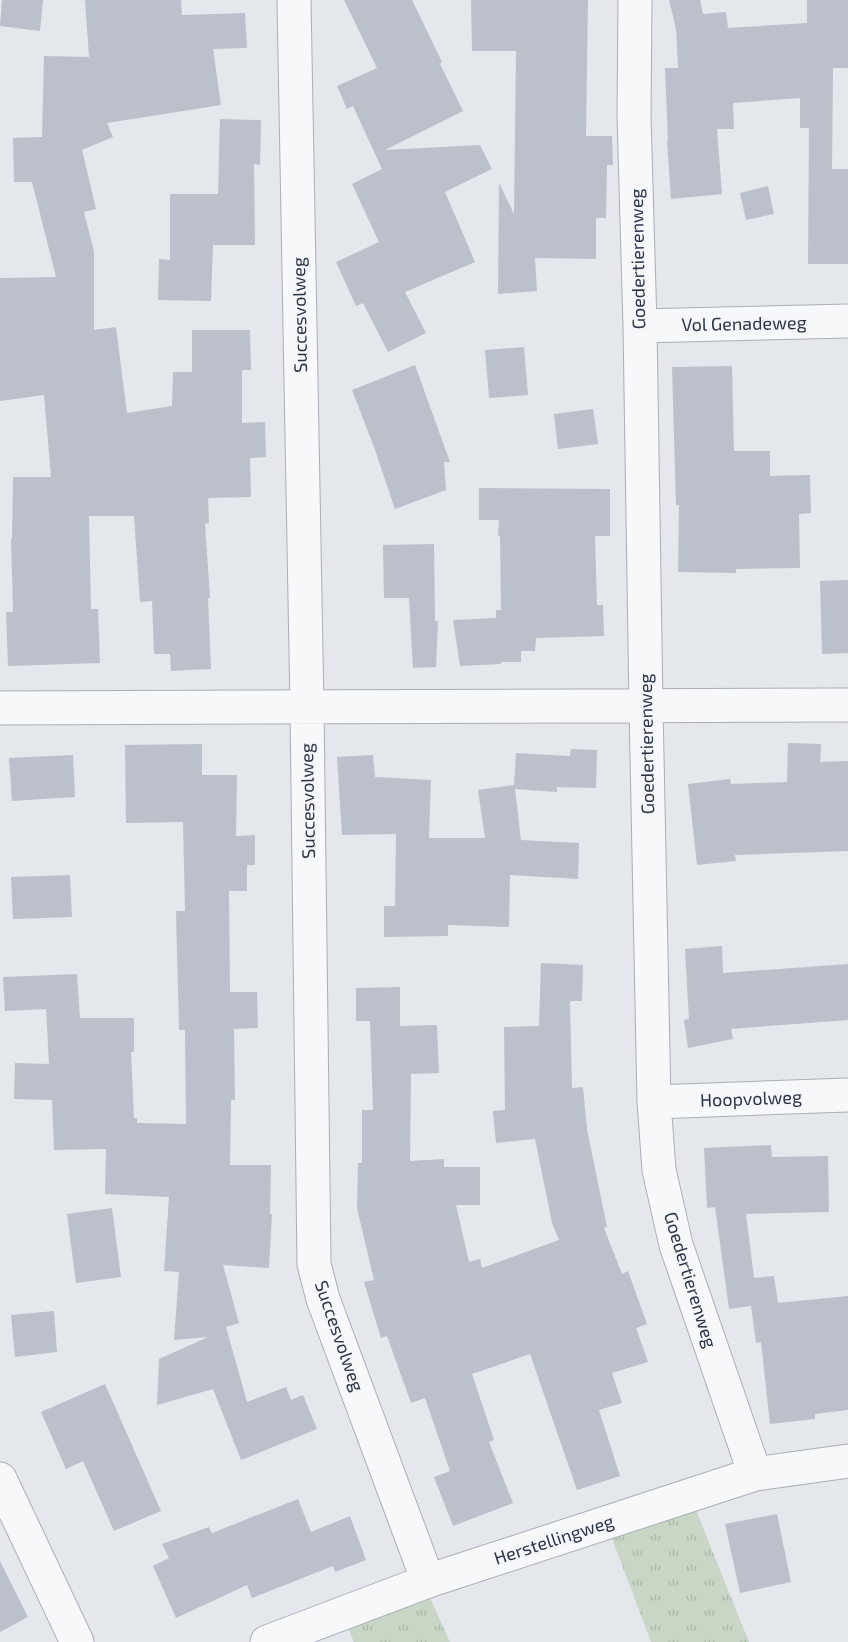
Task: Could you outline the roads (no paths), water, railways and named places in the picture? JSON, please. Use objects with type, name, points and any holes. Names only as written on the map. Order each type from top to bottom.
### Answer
[{"type":"street","name":"Succesvolweg","points":[[294,0],[307,707],[314,1264],[323,1299],[428,1581]]},
{"type":"street","name":"Goedertierenweg","points":[[635,0],[634,116],[654,1102],[659,1170],[676,1245],[755,1474]]},
{"type":"street","name":"Vol Genadeweg","points":[[640,326],[848,321]]},
{"type":"street","points":[[0,708],[848,705]]},
{"type":"street","name":"Hoopvolweg","points":[[654,1102],[848,1095]]},
{"type":"street","name":"Herstellingweg","points":[[267,1642],[428,1581],[755,1474],[848,1461]]},
{"type":"street","points":[[0,1479],[77,1642]]}]
